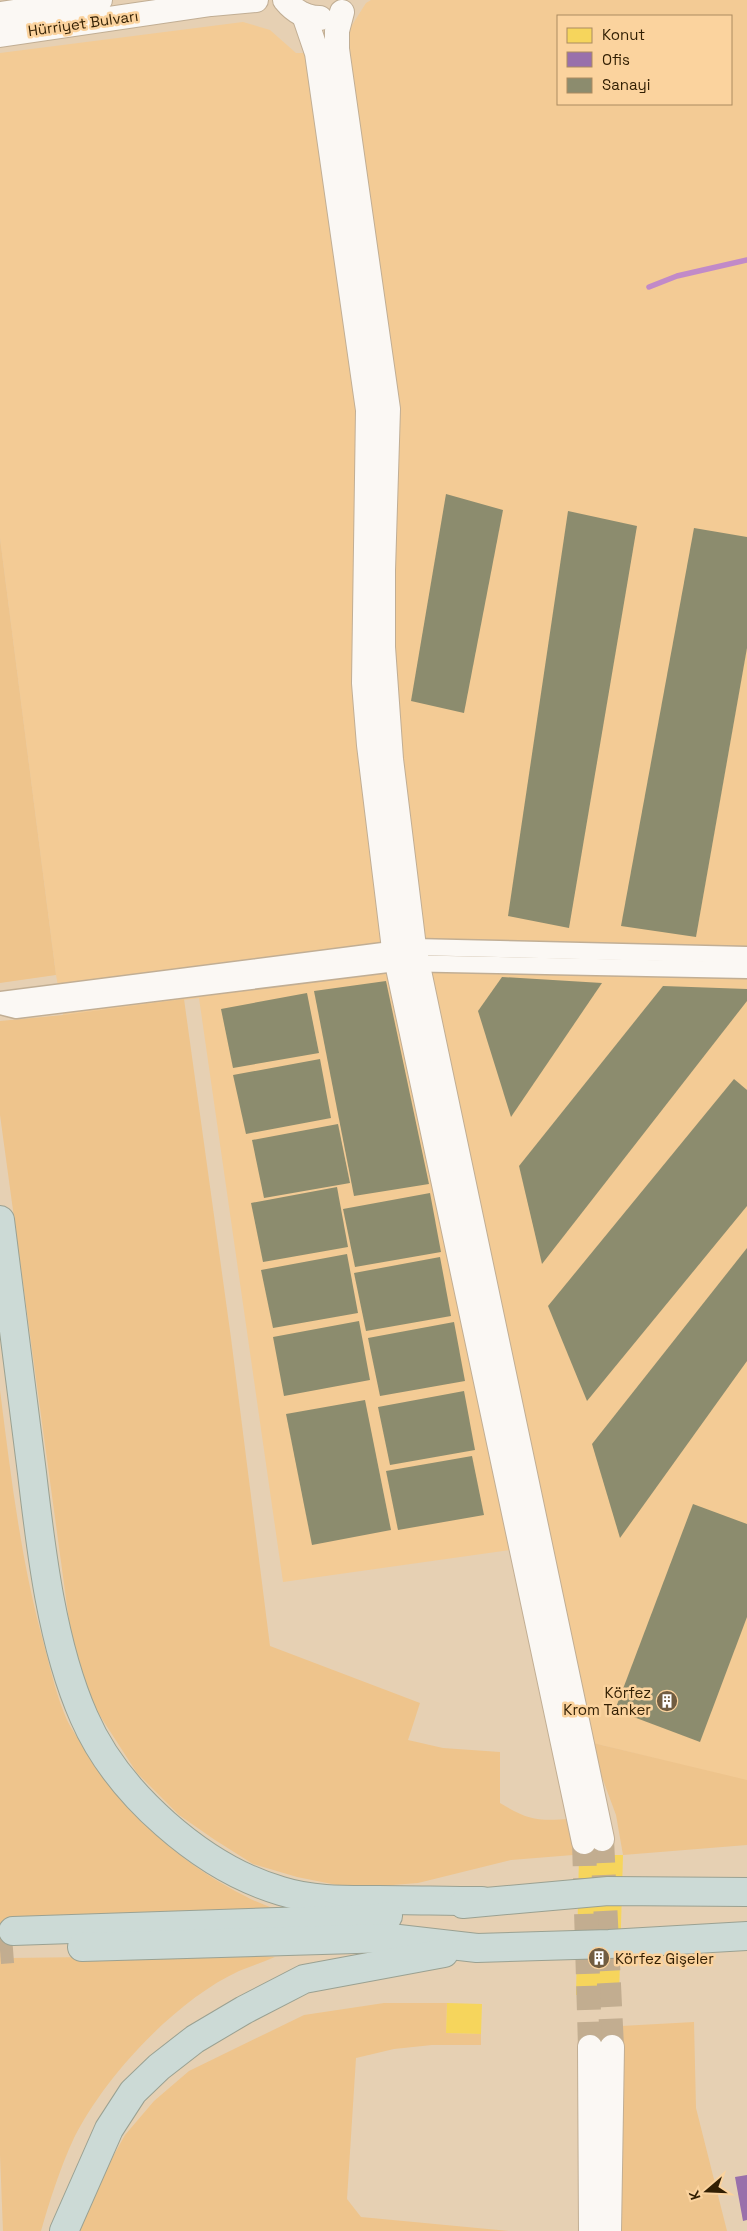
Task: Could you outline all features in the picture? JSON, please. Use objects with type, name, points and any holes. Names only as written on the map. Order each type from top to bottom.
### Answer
[{"type":"highway","points":[[0,1220],[38,1528],[52,1611],[67,1668],[84,1717],[101,1749],[127,1784],[155,1814],[182,1837],[250,1881],[306,1898],[482,1901]]},
{"type":"highway","points":[[747,1892],[608,1891],[482,1901],[369,1919],[13,1940],[390,1938],[477,1948],[609,1944],[747,1936]]},
{"type":"highway","points":[[64,2231],[109,2129],[133,2092],[195,2039],[244,2010],[304,1979],[477,1948]]},
{"type":"main road","name":"Hürriyet Bulvarı","points":[[0,14],[100,0]]},
{"type":"main road","name":"Hürriyet Bulvarı","points":[[0,35],[211,4],[256,0]]},
{"type":"main road","points":[[263,0],[292,6],[317,19],[330,18],[348,6]]},
{"type":"main road","points":[[292,6],[317,53],[368,410],[364,683],[369,745],[405,955],[593,1840]]},
{"type":"main road","points":[[348,6],[337,31],[337,49],[388,409],[383,570],[383,647],[405,955]]},
{"type":"main road","points":[[591,2231],[601,2047],[609,2231]]},
{"type":"street","points":[[0,1000],[405,955],[747,955]]},
{"type":"street","points":[[0,1006],[16,1010],[405,955],[747,970]]},
{"type":"shaded area","points":[[371,0],[747,0],[747,1781],[589,1742],[546,1545],[283,1582],[199,998],[63,1015],[56,975],[0,538],[0,53],[243,22],[270,30],[296,53],[317,53],[337,49],[366,3]]},
{"type":"shaded area","points":[[0,538],[56,975],[0,983]]},
{"type":"shaded area","points":[[184,999],[231,1338],[270,1646],[420,1703],[408,1740],[443,1748],[500,1752],[500,1803],[518,1813],[533,1818],[549,1820],[569,1819],[573,1855],[511,1860],[418,1883],[380,1886],[342,1886],[297,1877],[253,1864],[179,1815],[137,1773],[93,1705],[71,1635],[0,1115],[0,1021],[63,1015]]},
{"type":"shaded area","points":[[0,1390],[8,1455],[29,1584],[54,1684],[69,1724],[119,1796],[156,1835],[199,1869],[221,1883],[254,1901],[283,1912],[9,1924],[11,1958],[241,1955],[275,1957],[239,1971],[215,1984],[191,2001],[167,2020],[123,2066],[87,2114],[74,2138],[64,2161],[41,2231],[3,2231],[0,2155]]},
{"type":"shaded area","points":[[589,1742],[747,1780],[747,1845],[623,1855],[616,1815]]},
{"type":"shaded area","points":[[384,2003],[447,2003],[446,2033],[481,2034],[481,2045],[432,2045],[394,2049],[356,2058],[347,2199],[361,2217],[509,2231],[76,2231],[97,2185],[125,2135],[154,2101],[189,2071],[304,2015]]},
{"type":"shaded area","points":[[694,2022],[696,2108],[727,2231],[613,2231],[623,2044],[621,2026]]},
{"type":"building: Konut","name":"Körfez Gişeler","points":[[579,1855],[623,1855],[619,1996],[576,1995]]},
{"type":"building: Konut","points":[[447,2003],[482,2004],[481,2034],[446,2033]]},
{"type":"building: Ofis","points":[[747,2175],[747,2220],[743,2221],[735,2177]]},
{"type":"building: Sanayi","points":[[446,494],[503,510],[464,713],[411,701]]},
{"type":"building: Sanayi","points":[[568,511],[637,526],[569,928],[508,916]]},
{"type":"building: Sanayi","points":[[694,528],[747,537],[747,648],[696,937],[621,926]]},
{"type":"building: Sanayi","points":[[502,977],[602,983],[511,1117],[478,1011]]},
{"type":"building: Sanayi","points":[[386,981],[429,1184],[354,1196],[314,991]]},
{"type":"building: Sanayi","points":[[663,986],[747,989],[747,1001],[542,1264],[519,1166]]},
{"type":"building: Sanayi","points":[[307,993],[319,1053],[233,1068],[221,1009]]},
{"type":"building: Sanayi","points":[[320,1059],[331,1118],[246,1134],[233,1075]]},
{"type":"building: Sanayi","points":[[734,1079],[747,1090],[747,1206],[587,1401],[548,1306]]},
{"type":"building: Sanayi","points":[[338,1124],[350,1183],[264,1198],[252,1140]]},
{"type":"building: Sanayi","points":[[337,1187],[348,1247],[263,1262],[251,1203]]},
{"type":"building: Sanayi","points":[[430,1193],[441,1252],[355,1267],[343,1209]]},
{"type":"building: Sanayi","points":[[747,1248],[747,1361],[620,1538],[592,1444]]},
{"type":"building: Sanayi","points":[[347,1254],[358,1313],[273,1328],[261,1270]]},
{"type":"building: Sanayi","points":[[440,1257],[451,1316],[366,1331],[354,1273]]},
{"type":"building: Sanayi","points":[[359,1321],[370,1380],[284,1396],[273,1337]]},
{"type":"building: Sanayi","points":[[454,1322],[465,1381],[380,1396],[368,1338]]},
{"type":"building: Sanayi","points":[[464,1391],[475,1450],[390,1465],[378,1407]]},
{"type":"building: Sanayi","points":[[365,1400],[391,1530],[312,1545],[286,1414]]},
{"type":"building: Sanayi","points":[[472,1456],[484,1515],[398,1530],[386,1471]]},
{"type":"building: Sanayi","points":[[693,1504],[747,1524],[747,1617],[700,1742],[615,1710]]},
{"type":"waterway","points":[[649,287],[677,276],[747,260]]},
{"type":"tunnel","points":[[602,1839],[612,2047]]},
{"type":"tunnel","points":[[584,1842],[590,2047]]},
{"type":"tunnel","points":[[0,1950],[13,1949]]},
{"type":"place","name":"Körfez Krom Tanker","points":[[667,1701]]},
{"type":"place","name":"Körfez Gişeler","points":[[599,1958]]}]
